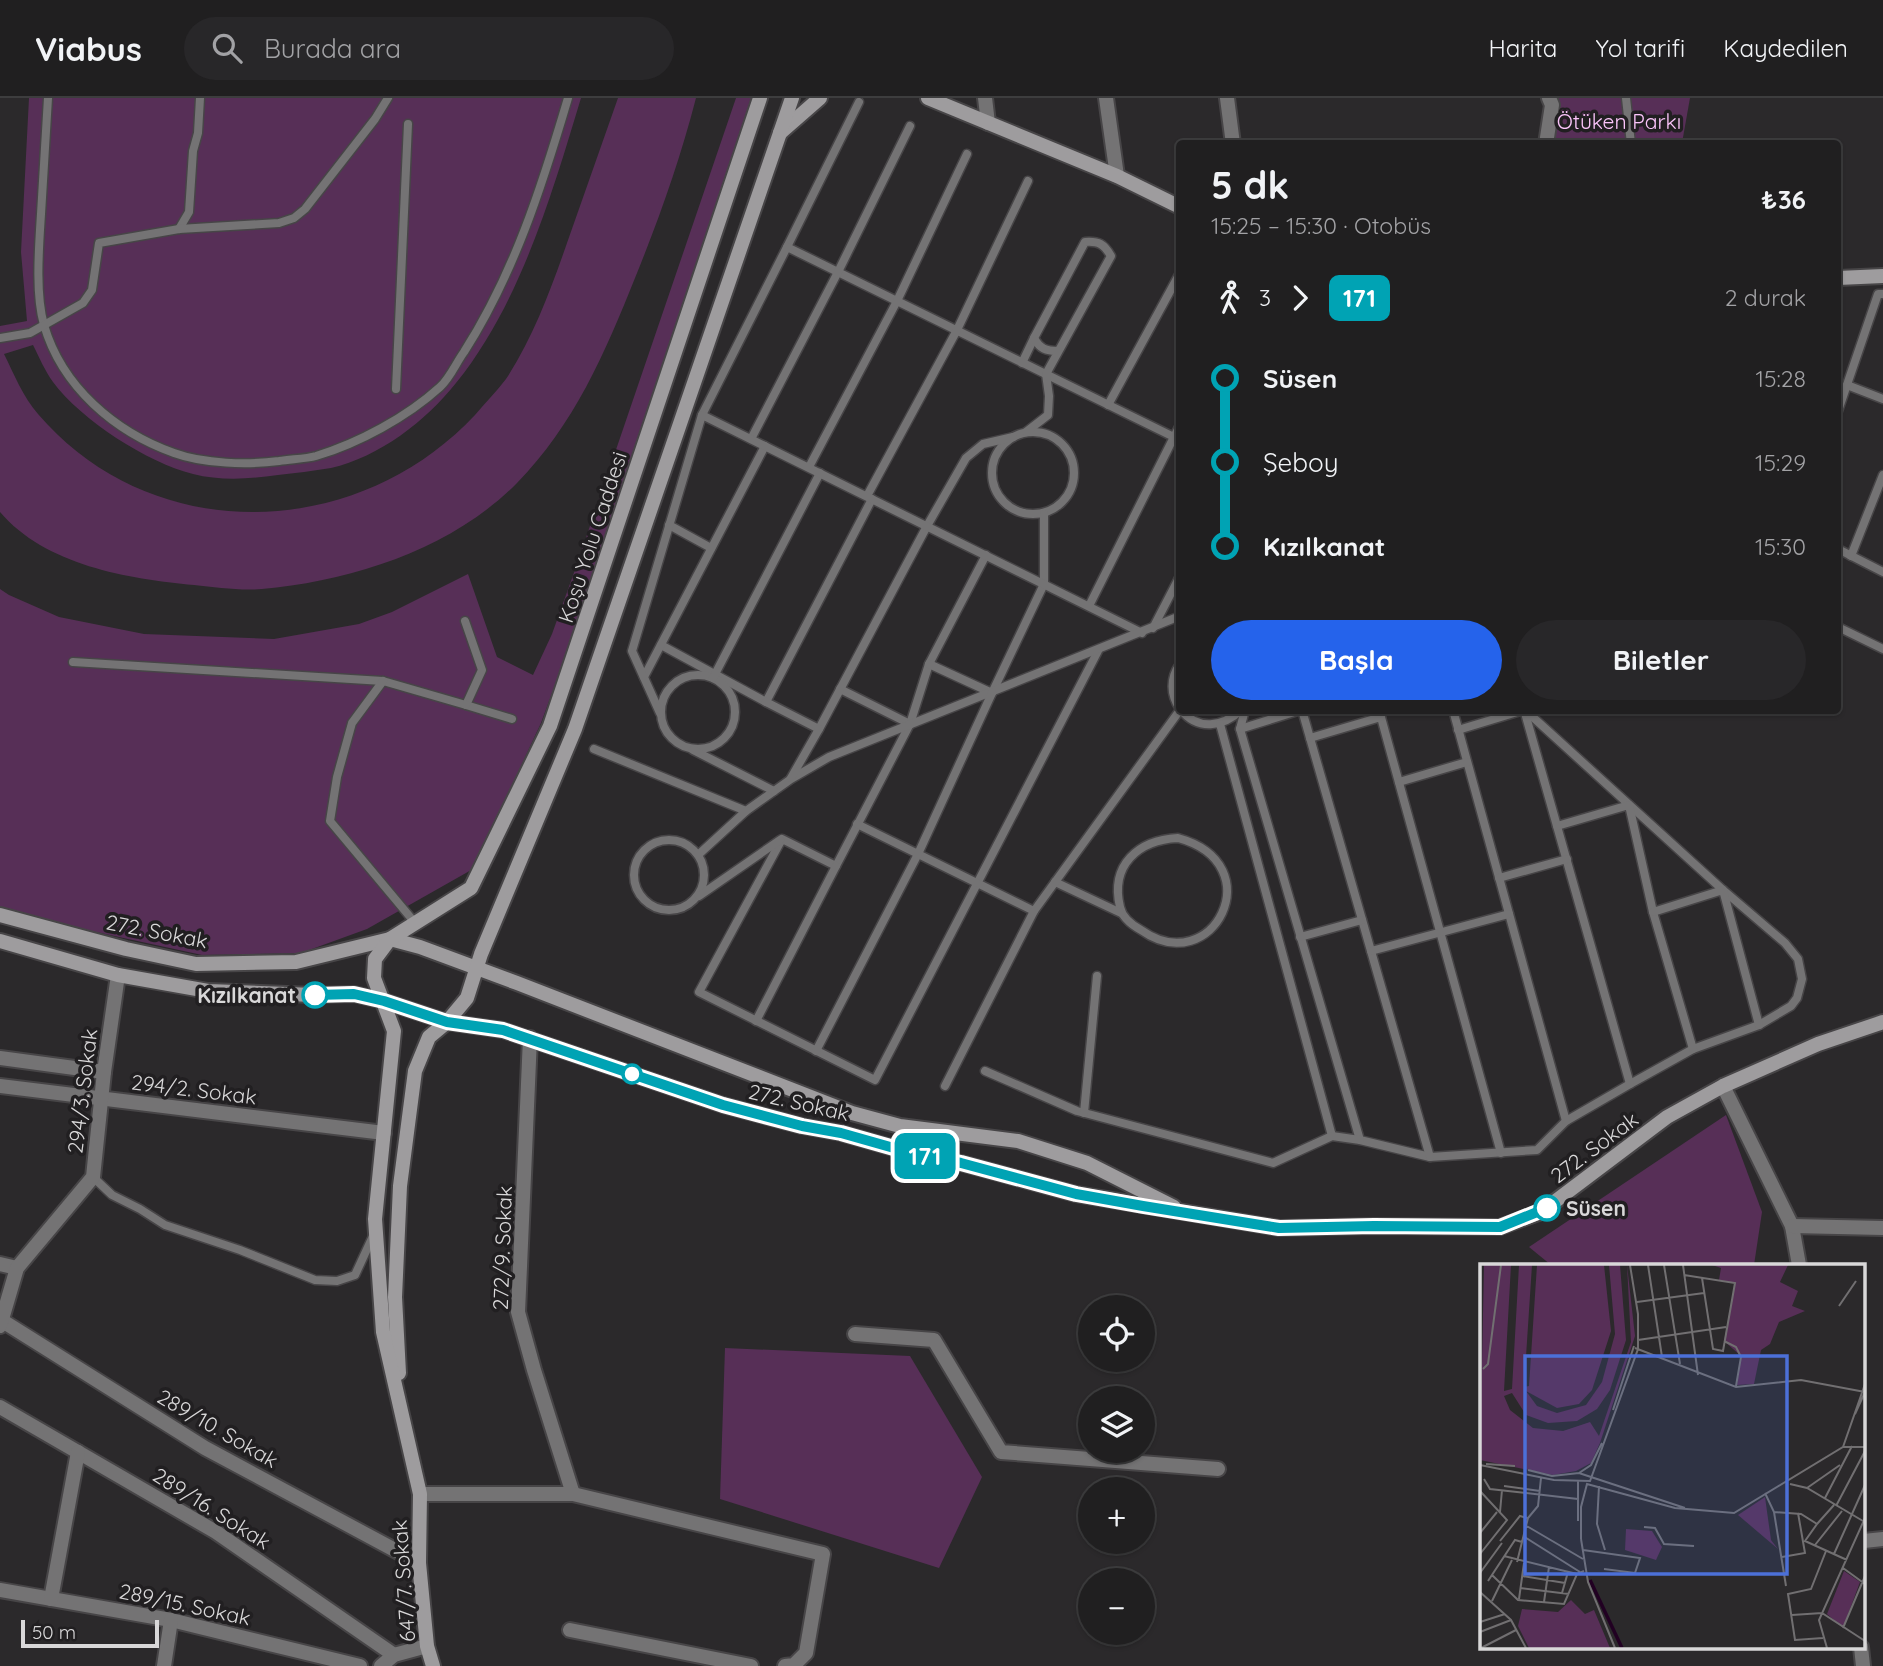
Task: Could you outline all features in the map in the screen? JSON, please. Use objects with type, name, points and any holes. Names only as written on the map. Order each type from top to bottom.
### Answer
[{"type":"street","name":"Koşu Yolu Caddesi","points":[[390,939],[471,888],[550,726],[760,98]]},
{"type":"street","points":[[401,1417],[395,1297],[400,1186],[415,1071],[429,1037],[447,1022],[467,998],[575,729],[792,98]]},
{"type":"street","points":[[779,134],[820,98]]},
{"type":"street","points":[[928,98],[1116,176],[1176,205]]},
{"type":"street","points":[[985,98],[988,123]]},
{"type":"street","points":[[1106,98],[1116,176]]},
{"type":"street","points":[[1227,98],[1232,140]]},
{"type":"street","points":[[1547,140],[1552,105],[1549,98]]},
{"type":"street","points":[[1841,278],[1883,276]]},
{"type":"street","name":"272. Sokak","points":[[0,915],[126,949],[196,964],[296,962],[390,939],[477,968],[852,1113],[900,1126],[1018,1142],[1087,1163],[1188,1213]]},
{"type":"street","points":[[390,939],[375,960],[374,978],[394,1031],[375,1219],[383,1332],[401,1417]]},
{"type":"street","name":"272. Sokak","points":[[0,941],[118,975],[208,991],[354,994],[447,1022],[503,1030],[723,1105],[802,1126],[841,1133],[1076,1194],[1279,1228],[1500,1227],[1541,1212],[1667,1117],[1723,1086],[1818,1044],[1883,1022]]},
{"type":"street","name":"294/3. Sokak","points":[[17,1268],[93,1177],[118,975]]},
{"type":"street","name":"272/9. Sokak","points":[[530,1038],[518,1312],[573,1494]]},
{"type":"street","points":[[0,1058],[104,1072]]},
{"type":"street","name":"294/2. Sokak","points":[[0,1086],[384,1133]]},
{"type":"street","points":[[1723,1086],[1792,1226],[1799,1264]]},
{"type":"street","points":[[841,1133],[852,1113]]},
{"type":"street","points":[[1792,1226],[1883,1228]]},
{"type":"street","points":[[0,1264],[17,1268],[1,1323]]},
{"type":"street","name":"289/10. Sokak","points":[[1,1323],[205,1448],[419,1563]]},
{"type":"street","points":[[855,1334],[934,1340],[1001,1452],[1218,1469]]},
{"type":"street","name":"289/16. Sokak","points":[[0,1408],[216,1532],[394,1655]]},
{"type":"street","name":"647/7. Sokak","points":[[401,1417],[420,1494],[419,1563],[427,1646],[433,1666]]},
{"type":"street","points":[[51,1599],[78,1452]]},
{"type":"street","points":[[420,1494],[573,1494],[823,1554],[807,1653],[794,1665],[785,1666]]},
{"type":"street","name":"289/15. Sokak","points":[[0,1590],[171,1620],[308,1660],[360,1666]]},
{"type":"street","points":[[164,1666],[171,1620]]},
{"type":"street","points":[[569,1630],[751,1666]]},
{"type":"street","points":[[381,1666],[394,1655],[427,1646]]},
{"type":"street","points":[[1861,1648],[1863,1666]]},
{"type":"lane","points":[[48,98],[38,265],[44,324],[63,370],[86,400],[129,432],[176,454],[221,462],[263,463],[315,456],[363,437],[405,412],[442,385],[474,335],[511,262],[542,186],[568,98]]},
{"type":"lane","points":[[179,229],[189,212],[200,98]]},
{"type":"lane","points":[[0,338],[30,333],[82,303],[92,290],[99,243],[179,229],[279,223],[294,218],[305,209],[375,119],[388,98]]},
{"type":"lane","points":[[1626,98],[1631,140]]},
{"type":"lane","points":[[774,791],[678,744],[669,736],[632,651],[702,415],[859,102]]},
{"type":"lane","points":[[396,389],[408,124]]},
{"type":"lane","points":[[751,439],[910,126]]},
{"type":"lane","points":[[809,467],[897,301],[967,154]]},
{"type":"lane","points":[[766,702],[957,330],[1028,181]]},
{"type":"lane","points":[[791,779],[965,458],[983,444],[1026,432],[1048,415],[1046,374],[1111,256],[1105,245],[1085,242],[1022,363]]},
{"type":"lane","points":[[787,247],[1176,439],[1089,606]]},
{"type":"lane","points":[[1108,405],[1176,280]]},
{"type":"lane","points":[[1841,401],[1878,294],[1883,294]]},
{"type":"lane","points":[[1034,338],[1039,346],[1048,351],[1058,351]]},
{"type":"lane","points":[[1847,385],[1883,398]]},
{"type":"lane","points":[[702,415],[1142,633]]},
{"type":"lane","points":[[1013,437],[1002,446],[995,457],[993,483],[998,495],[1018,512],[1044,514],[1066,500],[1073,487],[1073,459],[1065,446],[1054,437],[1041,432],[1026,432]]},
{"type":"lane","points":[[644,677],[765,446]]},
{"type":"lane","points":[[714,676],[820,473]]},
{"type":"lane","points":[[1852,556],[1883,475]]},
{"type":"lane","points":[[816,1051],[918,854],[1044,584],[1044,514]]},
{"type":"lane","points":[[670,525],[711,548]]},
{"type":"lane","points":[[1841,550],[1883,572]]},
{"type":"lane","points":[[756,1021],[910,724],[929,664],[986,555]]},
{"type":"lane","points":[[1153,628],[1176,584]]},
{"type":"lane","points":[[698,855],[746,811],[791,779],[829,757],[1176,618]]},
{"type":"lane","points":[[465,621],[482,670],[466,705]]},
{"type":"lane","points":[[1841,628],[1883,649]]},
{"type":"lane","points":[[661,645],[714,676],[819,729]]},
{"type":"lane","points":[[782,839],[699,992],[875,1080],[1098,651]]},
{"type":"lane","points":[[73,662],[383,681],[512,719]]},
{"type":"lane","points":[[929,664],[992,693]]},
{"type":"lane","points":[[1176,673],[1172,682],[1176,701]]},
{"type":"lane","points":[[660,713],[668,690],[677,681],[689,676],[714,676],[731,694],[735,706],[732,730],[724,740],[714,746],[702,750],[690,749]]},
{"type":"lane","points":[[383,681],[352,723],[337,777],[330,821],[416,924]]},
{"type":"lane","points":[[840,689],[910,724]]},
{"type":"lane","points":[[945,1086],[1034,911],[1177,714]]},
{"type":"lane","points":[[1185,714],[1196,722],[1208,725],[1220,724],[1238,714]]},
{"type":"lane","points":[[1242,714],[1240,729],[1360,1140]]},
{"type":"lane","points":[[1240,729],[1288,714]]},
{"type":"lane","points":[[1302,714],[1430,1157]]},
{"type":"lane","points":[[1310,738],[1380,714],[1501,1153]]},
{"type":"lane","points":[[1454,714],[1566,1121]]},
{"type":"lane","points":[[1458,730],[1511,714]]},
{"type":"lane","points":[[1525,714],[1630,1084]]},
{"type":"lane","points":[[985,1071],[1084,1113],[1273,1163],[1332,1136],[1430,1157],[1501,1153],[1537,1150],[1566,1121],[1630,1084],[1693,1049],[1759,1025],[1791,1006],[1801,988],[1801,969],[1793,951],[1528,714]]},
{"type":"lane","points":[[1220,724],[1332,1136]]},
{"type":"lane","points":[[594,749],[746,811]]},
{"type":"lane","points":[[1399,782],[1467,762]]},
{"type":"lane","points":[[1557,826],[1629,805]]},
{"type":"lane","points":[[1629,805],[1653,912],[1693,1049]]},
{"type":"lane","points":[[857,824],[1034,911]]},
{"type":"lane","points":[[1055,882],[1121,913],[1150,937],[1168,942],[1188,941],[1212,930],[1222,916],[1226,882],[1220,865],[1209,852],[1195,842],[1178,838],[1160,839],[1143,846],[1128,859],[1119,876],[1117,894],[1121,913]]},
{"type":"lane","points":[[782,839],[836,866]]},
{"type":"lane","points":[[696,898],[702,888],[703,865],[690,847],[668,840],[646,848],[638,857],[634,880],[644,901],[654,908],[677,910],[688,905],[782,839]]},
{"type":"lane","points":[[1499,878],[1567,859]]},
{"type":"lane","points":[[1653,912],[1723,890]]},
{"type":"lane","points":[[1723,890],[1759,1025]]},
{"type":"lane","points":[[1371,951],[1509,914]]},
{"type":"lane","points":[[1300,937],[1362,920]]},
{"type":"lane","points":[[1084,1113],[1097,976]]},
{"type":"lane","points":[[93,1177],[112,1195],[164,1224],[315,1280],[337,1281],[355,1275],[376,1231]]},
{"type":"green space","points":[[29,98],[581,98],[532,247],[479,352],[444,397],[416,424],[384,446],[349,463],[331,468],[246,478],[193,474],[136,450],[80,411],[53,382],[33,345],[4,354],[19,385],[38,414],[85,458],[138,488],[196,506],[255,512],[315,505],[373,487],[427,457],[475,415],[506,379],[533,330],[555,278],[618,98],[696,98],[661,211],[600,361],[555,437],[517,483],[491,506],[462,526],[399,558],[331,578],[296,585],[245,589],[142,579],[89,566],[40,545],[0,512],[0,326],[27,321],[21,252]]},
{"type":"green space","points":[[736,98],[752,98],[617,516],[541,723],[473,869],[367,929],[301,953],[202,955],[59,924],[0,907],[0,589],[59,617],[144,634],[274,639],[359,624],[392,612],[468,574],[497,657],[533,675],[552,634],[576,567]]},
{"type":"green space","name":"Ötüken Parkı","points":[[1550,98],[1690,98],[1683,140],[1547,140]]},
{"type":"green space","points":[[1726,1115],[1762,1212],[1754,1264],[1550,1264],[1529,1247]]},
{"type":"green space","points":[[725,1348],[910,1356],[982,1477],[939,1568],[720,1499]]},
{"type":"bus line","name":"171","points":[[315,995],[354,994],[447,1022],[503,1030],[723,1105],[1076,1194],[1143,1206],[1279,1228],[1500,1227],[1547,1208]]},
{"type":"place","name":"Kızılkanat","points":[[315,995]]},
{"type":"place","name":"Süsen","points":[[1547,1208]]}]
